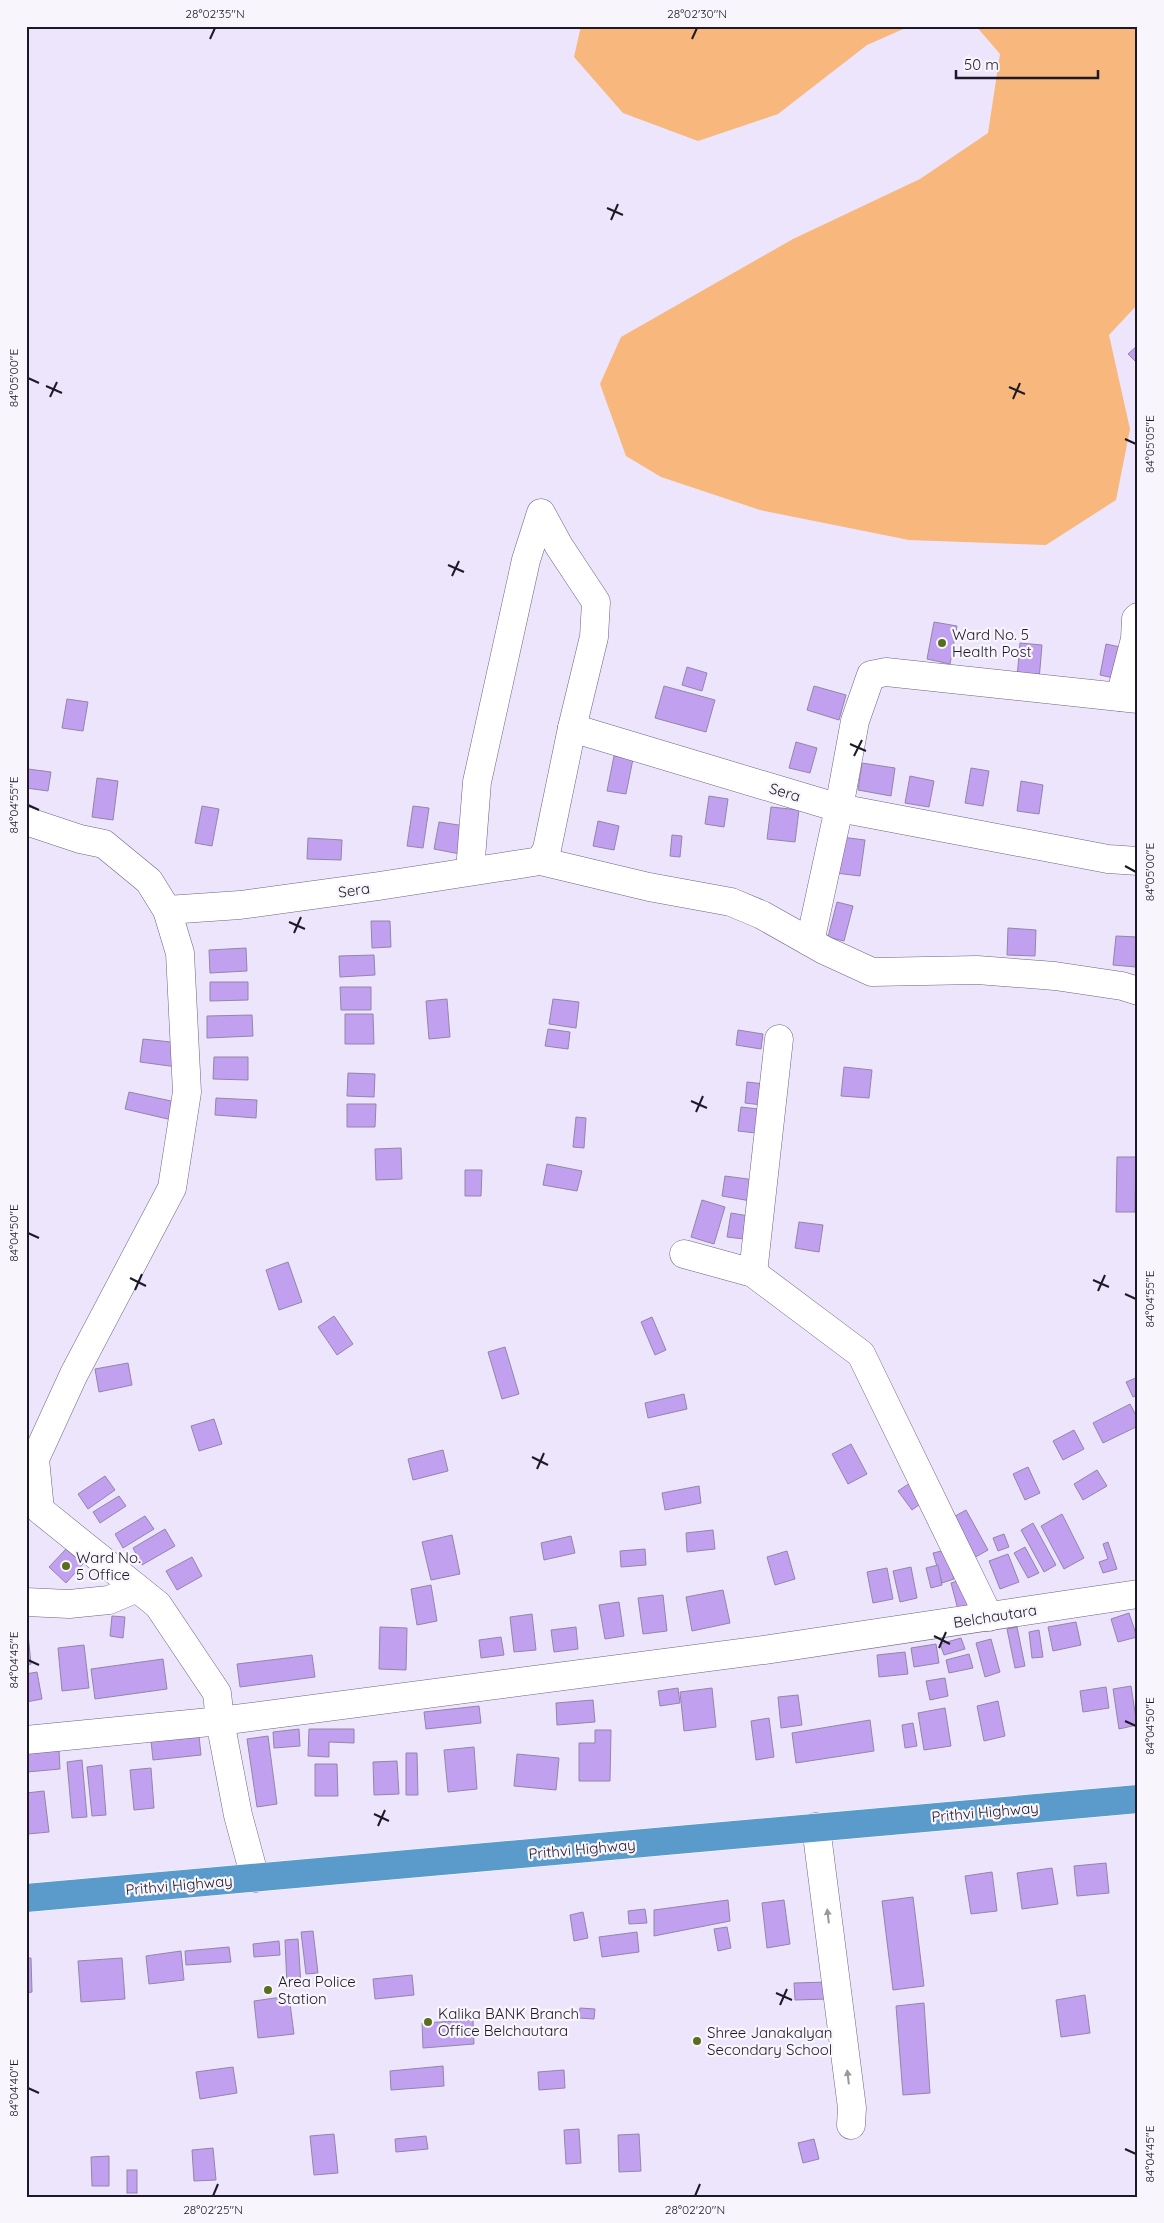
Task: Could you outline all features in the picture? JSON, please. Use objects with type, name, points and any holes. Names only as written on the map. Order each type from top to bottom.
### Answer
[{"type":"highway","name":"Prithvi Highway","points":[[26,1898],[1138,1799]]},
{"type":"street","points":[[470,871],[477,782],[526,560],[541,513],[559,546],[596,602],[594,637],[572,728],[547,849],[540,861]]},
{"type":"street","points":[[810,942],[839,808],[855,722],[871,675],[886,672],[1129,698],[1136,619],[1138,618]]},
{"type":"street","name":"Sera","points":[[572,728],[839,808],[1108,859],[1138,861]]},
{"type":"street","points":[[26,821],[80,839],[104,844],[149,881],[167,910],[180,953],[187,1092],[172,1188],[70,1382],[35,1459],[32,1481],[33,1516],[158,1605],[217,1693],[220,1721],[238,1815],[255,1878]]},
{"type":"street","name":"Sera","points":[[167,910],[249,904],[540,861],[649,887],[731,902],[762,915],[810,942],[872,972],[978,970],[1074,979],[1122,986],[1138,991]]},
{"type":"street","points":[[753,1273],[779,1039]]},
{"type":"street","points":[[684,1254],[753,1273],[861,1354],[989,1617]]},
{"type":"street","points":[[26,1602],[69,1604],[109,1600],[136,1589]]},
{"type":"street","name":"Belchautara","points":[[26,1740],[220,1721],[764,1650],[1138,1594]]},
{"type":"street","points":[[816,1828],[852,2108],[851,2126]]},
{"type":"shaded area","points":[[581,26],[910,26],[867,45],[778,114],[698,141],[623,113],[574,57]]},
{"type":"shaded area","points":[[976,26],[1138,26],[1138,304],[1109,335],[1130,429],[1116,500],[1046,545],[909,540],[760,510],[661,477],[626,456],[600,384],[621,337],[793,239],[920,179],[988,133],[1000,54]]},
{"type":"building","points":[[1138,345],[1138,359],[1135,361],[1128,354]]},
{"type":"building","name":"Ward No. 5 Health Post","points":[[934,622],[957,626],[950,664],[927,659]]},
{"type":"building","points":[[1020,643],[1042,645],[1039,680],[1017,678]]},
{"type":"building","points":[[1106,644],[1125,648],[1118,679],[1100,675]]},
{"type":"building","points":[[687,667],[707,673],[702,691],[682,685]]},
{"type":"building","points":[[664,686],[715,700],[706,732],[655,718]]},
{"type":"building","points":[[814,686],[846,695],[839,720],[807,710]]},
{"type":"building","points":[[67,699],[88,702],[83,731],[62,728]]},
{"type":"building","points":[[796,742],[817,748],[810,773],[789,768]]},
{"type":"building","points":[[614,756],[633,759],[626,794],[607,791]]},
{"type":"building","points":[[862,763],[895,768],[891,796],[858,790]]},
{"type":"building","points":[[971,768],[989,771],[983,806],[965,803]]},
{"type":"building","points":[[28,769],[51,772],[48,791],[26,788]]},
{"type":"building","points":[[910,776],[934,781],[929,807],[905,803]]},
{"type":"building","points":[[97,778],[118,781],[113,820],[92,817]]},
{"type":"building","points":[[1021,781],[1043,785],[1039,814],[1017,811]]},
{"type":"building","points":[[709,796],[728,799],[724,827],[705,824]]},
{"type":"building","points":[[202,806],[219,809],[212,846],[195,843]]},
{"type":"building","points":[[413,806],[429,808],[423,848],[407,846]]},
{"type":"building","points":[[771,807],[799,810],[795,842],[767,839]]},
{"type":"building","points":[[598,821],[619,826],[614,850],[593,846]]},
{"type":"building","points":[[439,822],[465,826],[460,854],[434,849]]},
{"type":"building","points":[[672,835],[682,836],[680,857],[670,856]]},
{"type":"building","points":[[841,837],[865,840],[860,876],[836,873]]},
{"type":"building","points":[[308,838],[342,840],[341,860],[307,859]]},
{"type":"building","points":[[837,902],[853,906],[844,941],[828,937]]},
{"type":"building","points":[[371,921],[390,921],[391,947],[372,948]]},
{"type":"building","points":[[1008,928],[1036,930],[1035,956],[1007,955]]},
{"type":"building","points":[[1116,936],[1138,937],[1136,967],[1113,965]]},
{"type":"building","points":[[246,948],[247,971],[210,973],[209,950]]},
{"type":"building","points":[[374,955],[375,975],[340,977],[339,956]]},
{"type":"building","points":[[210,982],[248,982],[248,1000],[210,1001]]},
{"type":"building","points":[[340,987],[371,987],[371,1010],[341,1010]]},
{"type":"building","points":[[447,999],[450,1037],[429,1039],[426,1001]]},
{"type":"building","points":[[553,999],[579,1002],[576,1028],[549,1024]]},
{"type":"building","points":[[345,1014],[373,1014],[374,1044],[345,1044]]},
{"type":"building","points":[[252,1015],[253,1036],[207,1038],[207,1016]]},
{"type":"building","points":[[548,1029],[570,1032],[568,1049],[545,1046]]},
{"type":"building","points":[[738,1030],[763,1034],[761,1049],[736,1045]]},
{"type":"building","points":[[143,1039],[180,1043],[177,1067],[140,1062]]},
{"type":"building","points":[[214,1057],[248,1057],[248,1080],[213,1079]]},
{"type":"building","points":[[844,1067],[872,1070],[869,1098],[841,1096]]},
{"type":"building","points":[[348,1073],[375,1074],[374,1097],[347,1096]]},
{"type":"building","points":[[747,1082],[773,1085],[771,1106],[745,1103]]},
{"type":"building","points":[[129,1092],[176,1102],[172,1120],[125,1109]]},
{"type":"building","points":[[216,1098],[257,1100],[256,1118],[215,1115]]},
{"type":"building","points":[[347,1104],[376,1104],[375,1127],[347,1127]]},
{"type":"building","points":[[741,1107],[767,1110],[765,1134],[738,1131]]},
{"type":"building","points":[[576,1117],[586,1118],[584,1148],[573,1147]]},
{"type":"building","points":[[401,1148],[402,1179],[376,1180],[375,1149]]},
{"type":"building","points":[[1117,1157],[1136,1157],[1135,1212],[1116,1212]]},
{"type":"building","points":[[547,1164],[582,1171],[577,1191],[543,1185]]},
{"type":"building","points":[[465,1170],[482,1170],[481,1196],[465,1196]]},
{"type":"building","points":[[725,1176],[755,1180],[751,1201],[722,1196]]},
{"type":"building","points":[[702,1200],[725,1207],[714,1244],[691,1237]]},
{"type":"building","points":[[731,1213],[755,1217],[752,1240],[727,1237]]},
{"type":"building","points":[[799,1222],[823,1225],[819,1252],[795,1248]]},
{"type":"building","points":[[288,1262],[302,1302],[279,1310],[266,1270]]},
{"type":"building","points":[[334,1316],[353,1344],[337,1355],[318,1327]]},
{"type":"building","points":[[652,1317],[666,1350],[655,1355],[641,1322]]},
{"type":"building","points":[[505,1347],[519,1394],[502,1399],[488,1352]]},
{"type":"building","points":[[128,1363],[132,1385],[99,1392],[95,1369]]},
{"type":"building","points":[[1138,1377],[1138,1395],[1133,1397],[1126,1382]]},
{"type":"building","points":[[684,1394],[687,1409],[648,1418],[645,1403]]},
{"type":"building","points":[[1130,1404],[1138,1419],[1138,1426],[1103,1443],[1093,1423]]},
{"type":"building","points":[[214,1419],[222,1444],[199,1451],[191,1426]]},
{"type":"building","points":[[1074,1430],[1084,1449],[1063,1460],[1053,1441]]},
{"type":"building","points":[[851,1444],[867,1474],[848,1484],[832,1454]]},
{"type":"building","points":[[443,1450],[448,1471],[413,1480],[408,1459]]},
{"type":"building","points":[[1028,1467],[1040,1493],[1025,1500],[1013,1474]]},
{"type":"building","points":[[1097,1470],[1107,1486],[1083,1500],[1074,1484]]},
{"type":"building","points":[[105,1476],[115,1490],[88,1509],[78,1494]]},
{"type":"building","points":[[910,1483],[923,1502],[912,1510],[898,1491]]},
{"type":"building","points":[[699,1486],[701,1503],[665,1510],[662,1493]]},
{"type":"building","points":[[119,1496],[126,1506],[100,1523],[93,1512]]},
{"type":"building","points":[[966,1510],[988,1550],[972,1559],[950,1519]]},
{"type":"building","points":[[1062,1514],[1084,1558],[1064,1569],[1041,1526]]},
{"type":"building","points":[[145,1516],[154,1529],[123,1548],[115,1534]]},
{"type":"building","points":[[1033,1523],[1056,1565],[1044,1572],[1021,1530]]},
{"type":"building","points":[[165,1529],[175,1546],[142,1565],[133,1548]]},
{"type":"building","points":[[713,1530],[715,1549],[687,1552],[686,1533]]},
{"type":"building","points":[[1004,1534],[1009,1547],[998,1551],[993,1538]]},
{"type":"building","points":[[452,1535],[460,1574],[431,1580],[422,1542]]},
{"type":"building","points":[[571,1536],[575,1553],[544,1560],[541,1543]]},
{"type":"building","points":[[1108,1542],[1117,1569],[1103,1573],[1099,1562],[1108,1559],[1103,1544]]},
{"type":"building","points":[[1025,1547],[1039,1573],[1028,1578],[1014,1553]]},
{"type":"building","name":"Ward No. 5 Office","points":[[66,1549],[83,1564],[66,1583],[49,1567]]},
{"type":"building","points":[[645,1549],[646,1565],[621,1567],[620,1551]]},
{"type":"building","points":[[946,1550],[954,1579],[942,1583],[933,1553]]},
{"type":"building","points":[[787,1551],[795,1579],[775,1585],[767,1557]]},
{"type":"building","points":[[1008,1554],[1019,1582],[1000,1589],[989,1561]]},
{"type":"building","points":[[192,1557],[202,1576],[177,1590],[166,1571]]},
{"type":"building","points":[[938,1565],[942,1585],[931,1588],[926,1568]]},
{"type":"building","points":[[911,1567],[917,1598],[900,1602],[893,1571]]},
{"type":"building","points":[[887,1568],[893,1599],[873,1603],[867,1572]]},
{"type":"building","points":[[967,1578],[976,1612],[960,1617],[951,1583]]},
{"type":"building","points":[[431,1585],[437,1621],[417,1625],[411,1589]]},
{"type":"building","points":[[723,1590],[730,1623],[692,1631],[686,1597]]},
{"type":"building","points":[[663,1595],[667,1631],[643,1634],[638,1598]]},
{"type":"building","points":[[619,1602],[624,1636],[605,1639],[599,1605]]},
{"type":"building","points":[[1129,1613],[1137,1637],[1118,1642],[1111,1619]]},
{"type":"building","points":[[26,1614],[31,1664],[26,1665]]},
{"type":"building","points":[[532,1614],[536,1650],[514,1652],[510,1617]]},
{"type":"building","points":[[112,1616],[125,1617],[123,1638],[110,1636]]},
{"type":"building","points":[[1076,1622],[1081,1645],[1053,1651],[1048,1627]]},
{"type":"building","points":[[380,1627],[407,1628],[406,1670],[379,1669]]},
{"type":"building","points":[[576,1627],[578,1649],[554,1652],[551,1630]]},
{"type":"building","points":[[1017,1627],[1025,1666],[1015,1668],[1007,1629]]},
{"type":"building","points":[[1039,1630],[1043,1657],[1032,1658],[1029,1632]]},
{"type":"building","points":[[501,1637],[504,1655],[481,1658],[479,1640]]},
{"type":"building","points":[[961,1638],[965,1649],[944,1655],[940,1644]]},
{"type":"building","points":[[991,1639],[1000,1672],[985,1677],[976,1643]]},
{"type":"building","points":[[936,1644],[939,1663],[914,1667],[911,1648]]},
{"type":"building","points":[[84,1645],[89,1688],[62,1691],[58,1648]]},
{"type":"building","points":[[905,1652],[908,1674],[879,1677],[877,1655]]},
{"type":"building","points":[[969,1654],[973,1668],[949,1673],[946,1660]]},
{"type":"building","points":[[312,1655],[315,1677],[240,1687],[237,1664]]},
{"type":"building","points":[[163,1659],[167,1689],[95,1699],[91,1669]]},
{"type":"building","points":[[37,1672],[42,1699],[26,1702],[26,1674]]},
{"type":"building","points":[[945,1678],[948,1696],[930,1700],[926,1681]]},
{"type":"building","points":[[1131,1686],[1137,1725],[1119,1729],[1113,1689]]},
{"type":"building","points":[[1106,1687],[1109,1708],[1083,1712],[1080,1691]]},
{"type":"building","points":[[678,1688],[680,1703],[660,1706],[658,1691]]},
{"type":"building","points":[[712,1688],[716,1727],[684,1731],[680,1692]]},
{"type":"building","points":[[798,1695],[802,1725],[781,1728],[778,1697]]},
{"type":"building","points":[[593,1700],[595,1722],[557,1725],[556,1703]]},
{"type":"building","points":[[998,1701],[1005,1736],[984,1741],[977,1706]]},
{"type":"building","points":[[479,1706],[481,1723],[426,1729],[424,1712]]},
{"type":"building","points":[[945,1708],[951,1746],[924,1750],[918,1713]]},
{"type":"building","points":[[769,1718],[774,1757],[756,1760],[751,1721]]},
{"type":"building","points":[[870,1720],[874,1751],[796,1763],[792,1733]]},
{"type":"building","points":[[913,1723],[917,1746],[905,1748],[902,1725]]},
{"type":"building","points":[[299,1729],[300,1746],[274,1748],[273,1732]]},
{"type":"building","points":[[309,1729],[354,1729],[354,1743],[329,1742],[329,1757],[308,1756]]},
{"type":"building","points":[[595,1730],[611,1730],[610,1781],[579,1781],[579,1743],[595,1743]]},
{"type":"building","points":[[199,1736],[201,1755],[153,1760],[151,1741]]},
{"type":"building","points":[[268,1736],[277,1804],[257,1807],[247,1739]]},
{"type":"building","points":[[474,1747],[477,1789],[448,1792],[444,1750]]},
{"type":"building","points":[[59,1750],[60,1769],[27,1772],[26,1753]]},
{"type":"building","points":[[406,1753],[417,1753],[418,1795],[406,1795]]},
{"type":"building","points":[[517,1754],[559,1758],[556,1790],[514,1786]]},
{"type":"building","points":[[82,1760],[87,1817],[72,1818],[67,1762]]},
{"type":"building","points":[[397,1761],[399,1794],[374,1795],[373,1762]]},
{"type":"building","points":[[315,1764],[337,1764],[338,1796],[315,1796]]},
{"type":"building","points":[[102,1765],[106,1815],[92,1816],[87,1767]]},
{"type":"building","points":[[151,1768],[154,1808],[134,1810],[130,1770]]},
{"type":"building","points":[[44,1791],[49,1832],[28,1834],[26,1793]]},
{"type":"building","points":[[1106,1863],[1109,1893],[1077,1896],[1074,1866]]},
{"type":"building","points":[[1052,1868],[1058,1904],[1022,1909],[1017,1873]]},
{"type":"building","points":[[992,1872],[997,1911],[971,1914],[965,1876]]},
{"type":"building","points":[[913,1897],[924,1986],[893,1990],[882,1901]]},
{"type":"building","points":[[728,1900],[730,1921],[654,1936],[654,1910]]},
{"type":"building","points":[[784,1900],[790,1944],[767,1948],[762,1903]]},
{"type":"building","points":[[645,1909],[647,1923],[629,1924],[628,1911]]},
{"type":"building","points":[[583,1912],[588,1938],[574,1941],[570,1915]]},
{"type":"building","points":[[727,1927],[731,1948],[718,1951],[714,1929]]},
{"type":"building","points":[[313,1931],[318,1973],[306,1974],[301,1932]]},
{"type":"building","points":[[637,1932],[639,1952],[602,1957],[599,1937]]},
{"type":"building","points":[[298,1939],[301,1985],[287,1986],[285,1940]]},
{"type":"building","points":[[279,1941],[280,1955],[254,1957],[253,1944]]},
{"type":"building","points":[[229,1947],[231,1962],[186,1965],[185,1951]]},
{"type":"building","points":[[181,1951],[184,1980],[149,1984],[146,1956]]},
{"type":"building","points":[[26,1958],[31,1958],[32,1992],[26,1993]]},
{"type":"building","points":[[122,1958],[125,1999],[81,2002],[78,1961]]},
{"type":"building","points":[[412,1975],[414,1995],[375,1999],[373,1979]]},
{"type":"building","points":[[827,1982],[827,1999],[795,2000],[794,1983]]},
{"type":"building","points":[[1085,1995],[1090,2033],[1061,2037],[1056,2000]]},
{"type":"building","points":[[289,1996],[294,2034],[258,2038],[254,2001]]},
{"type":"building","points":[[924,2003],[930,2093],[903,2095],[896,2006]]},
{"type":"building","points":[[580,2008],[595,2009],[594,2019],[579,2018]]},
{"type":"building","points":[[473,2020],[474,2044],[423,2048],[422,2023]]},
{"type":"building","points":[[443,2066],[444,2086],[391,2090],[390,2071]]},
{"type":"building","points":[[233,2067],[237,2093],[200,2099],[196,2072]]},
{"type":"building","points":[[564,2070],[565,2088],[539,2090],[538,2072]]},
{"type":"building","points":[[579,2129],[581,2163],[566,2164],[564,2130]]},
{"type":"building","points":[[334,2134],[338,2173],[314,2175],[310,2136]]},
{"type":"building","points":[[639,2134],[641,2171],[619,2172],[618,2135]]},
{"type":"building","points":[[426,2136],[428,2149],[396,2152],[395,2139]]},
{"type":"building","points":[[814,2139],[819,2159],[803,2163],[798,2143]]},
{"type":"building","points":[[213,2148],[216,2180],[194,2181],[192,2150]]},
{"type":"building","points":[[109,2156],[109,2186],[92,2186],[91,2157]]},
{"type":"building","points":[[127,2170],[137,2170],[137,2193],[127,2193]]},
{"type":"place","name":"Ward No. 5 Health Post","points":[[942,643]]},
{"type":"place","name":"Ward No. 5 Office","points":[[66,1566]]},
{"type":"place","name":"Area Police Station","points":[[268,1990]]},
{"type":"place","name":"Kalika BANK Branch Office Belchautara","points":[[428,2022]]},
{"type":"place","name":"Shree Janakalyan Secondary School","points":[[697,2041]]}]
